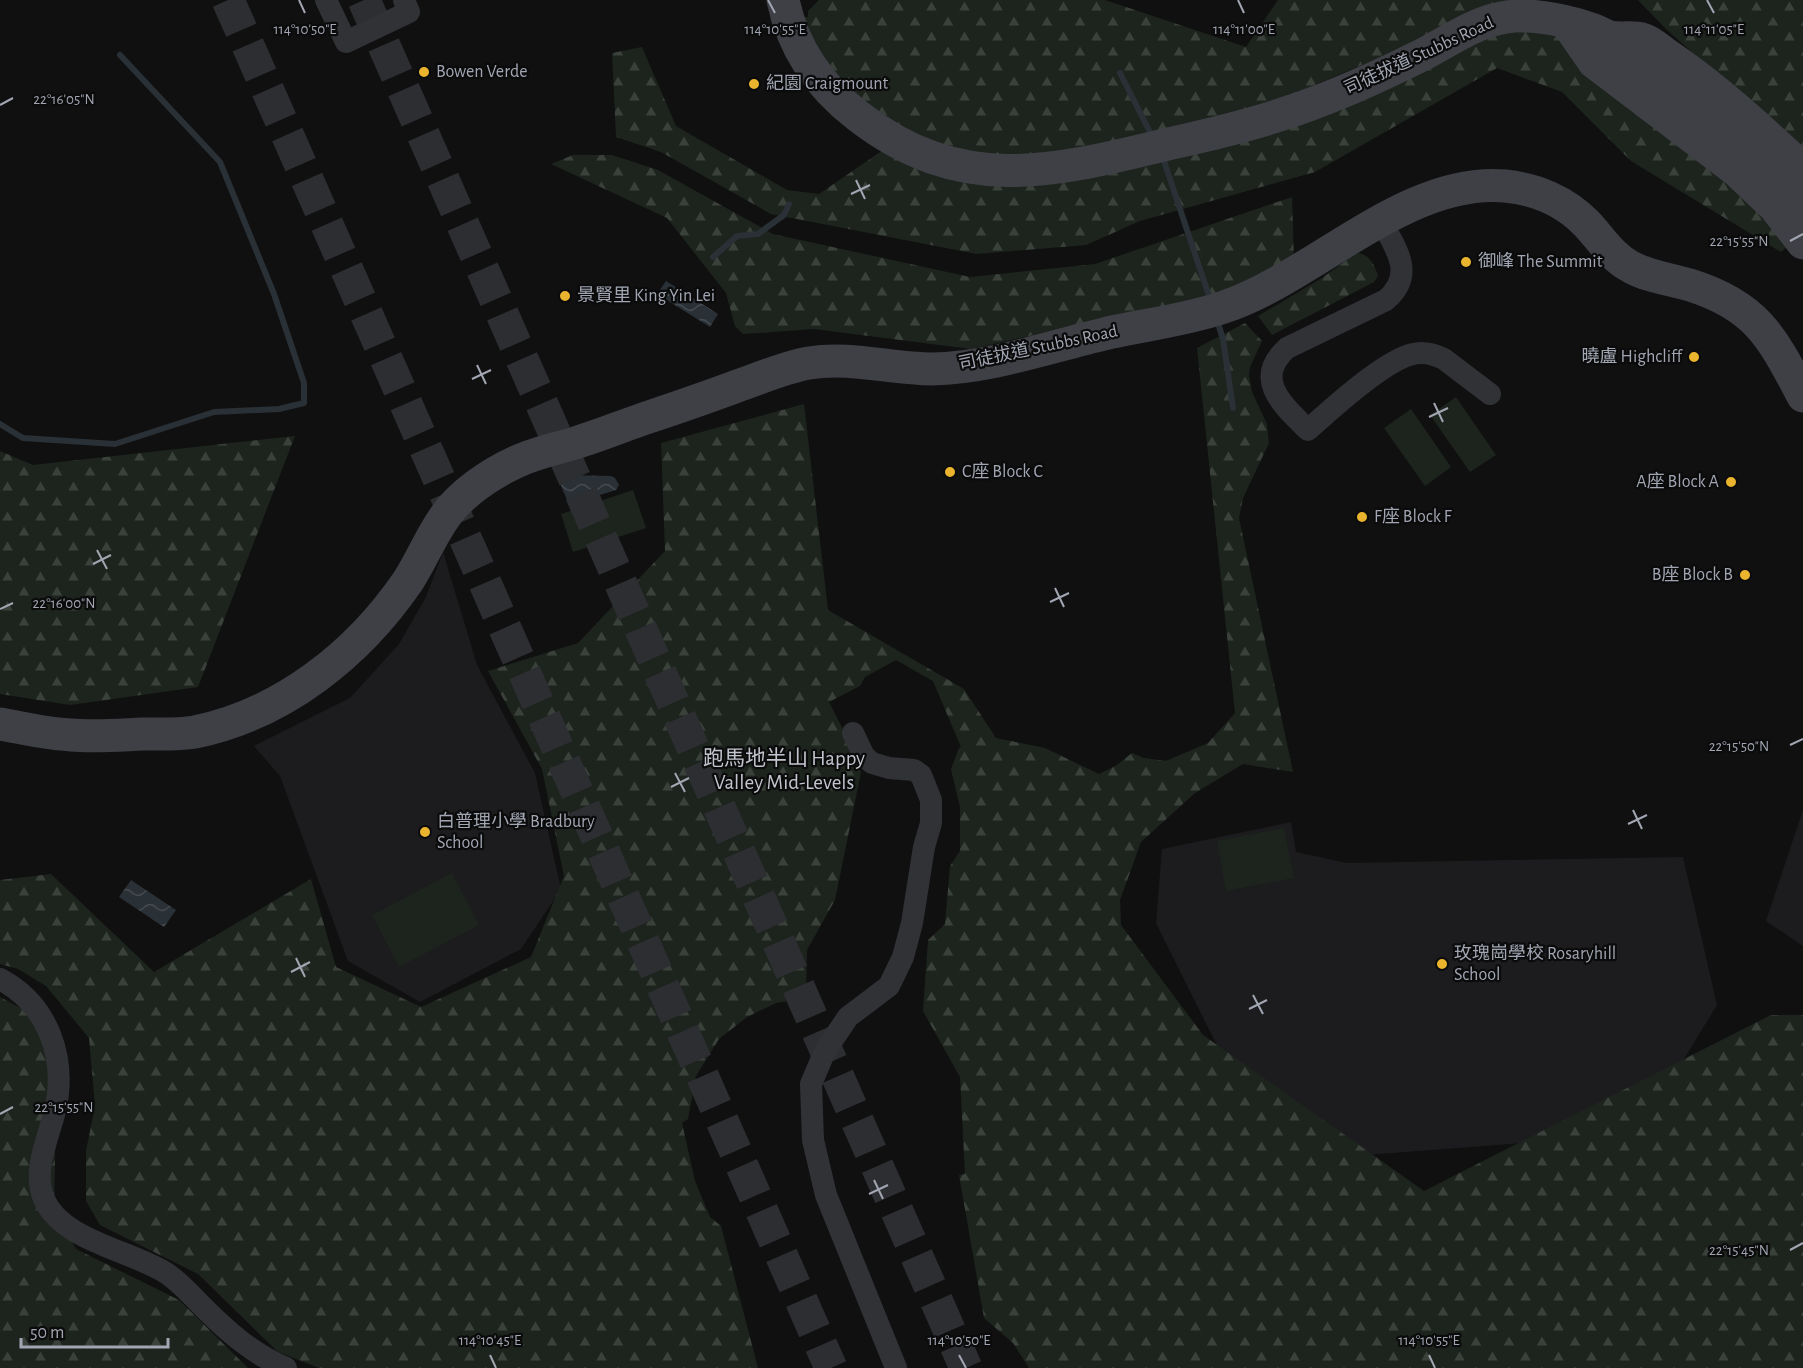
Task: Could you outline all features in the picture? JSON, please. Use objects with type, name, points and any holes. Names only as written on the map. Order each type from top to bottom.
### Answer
[{"type":"main road","name":"司徒拔道 Stubbs Road","points":[[783,0],[796,42],[807,64],[824,84],[864,120],[897,142],[917,151],[953,163],[1007,172],[1060,168],[1255,124],[1357,85],[1488,21],[1518,16],[1546,18],[1589,30],[1644,39],[1714,90],[1803,169]]},
{"type":"main road","points":[[1589,30],[1803,200]]},
{"type":"main road","points":[[1589,30],[1594,62],[1736,170],[1775,207],[1803,243]]},
{"type":"main road","name":"司徒拔道 Stubbs Road","points":[[0,724],[67,735],[191,733],[247,716],[304,686],[333,665],[357,643],[409,580],[446,514],[481,482],[524,458],[580,442],[813,362],[852,361],[932,369],[969,365],[1214,310],[1268,288],[1382,221],[1425,200],[1454,190],[1507,186],[1548,197],[1569,208],[1584,221],[1606,247],[1630,267],[1717,295],[1746,312],[1766,331],[1775,344],[1803,396]]},
{"type":"street","points":[[326,0],[346,42],[410,12],[404,0]]},
{"type":"street","points":[[1382,221],[1401,262],[1401,278],[1398,286],[1386,300],[1287,348],[1275,362],[1272,370],[1271,380],[1277,398],[1308,430],[1378,373],[1404,357],[1420,353],[1444,358],[1490,394]]},
{"type":"street","points":[[853,733],[864,756],[872,763],[889,768],[914,770],[921,775],[931,800],[931,823],[924,847],[912,923],[903,957],[889,986],[848,1017],[825,1051],[812,1084],[813,1140],[826,1195],[896,1368]]},
{"type":"street","points":[[0,979],[19,992],[41,1017],[51,1035],[57,1054],[58,1092],[40,1173],[41,1191],[54,1215],[74,1231],[167,1274],[248,1348],[286,1368]]},
{"type":"shaded area","name":"白普理小學 Bradbury School","points":[[443,552],[477,665],[535,773],[561,889],[521,949],[420,1002],[348,961],[280,776],[254,746],[350,698],[399,644],[426,597]]},
{"type":"shaded area","points":[[1803,810],[1803,946],[1766,921]]},
{"type":"shaded area","name":"玫瑰崗學校 Rosaryhill School","points":[[1291,822],[1296,852],[1347,863],[1683,857],[1717,1005],[1638,1134],[1275,1162],[1156,923],[1162,849]]},
{"type":"green space","points":[[819,0],[1105,0],[1246,47],[1278,0],[1516,0],[1234,119],[995,163],[927,143],[830,79],[803,17],[808,17],[808,11]]},
{"type":"green space","points":[[1638,0],[1803,0],[1803,152],[1666,29]]},
{"type":"green space","points":[[1559,29],[1727,175],[1789,245],[1781,252],[1631,161],[1562,92],[1497,68],[1315,172],[1140,221],[1086,245],[977,254],[771,214],[661,152],[616,137],[612,53],[642,47],[676,126],[787,190],[819,194],[886,148],[1054,176],[1472,36]]},
{"type":"green space","points":[[573,155],[612,155],[658,170],[773,234],[970,277],[1095,264],[1292,197],[1294,261],[1212,295],[971,349],[814,329],[743,334],[735,326],[726,293],[667,218],[551,164]]},
{"type":"green space","points":[[1359,253],[1366,256],[1374,265],[1378,276],[1374,282],[1272,335],[1258,316]]},
{"type":"green space","points":[[1245,323],[1262,341],[1250,367],[1249,375],[1252,392],[1267,424],[1269,443],[1243,498],[1239,518],[1293,772],[1243,764],[1195,793],[1141,842],[1120,900],[1121,925],[1203,1035],[1424,1191],[1771,1015],[1803,1015],[1803,1368],[1029,1368],[1013,1343],[984,1318],[959,1175],[965,1174],[960,1077],[923,1011],[928,940],[945,924],[950,866],[960,851],[960,807],[951,769],[961,747],[933,681],[896,660],[865,677],[860,686],[829,702],[852,747],[861,772],[835,900],[807,950],[806,998],[776,1003],[747,1017],[719,1039],[696,1076],[688,1119],[682,1123],[695,1181],[710,1217],[721,1226],[758,1368],[319,1368],[278,1352],[198,1274],[100,1225],[86,1201],[86,1151],[95,1106],[89,1038],[46,986],[18,969],[0,964],[0,880],[51,874],[154,972],[311,879],[336,967],[421,1007],[531,957],[564,876],[542,769],[488,671],[578,643],[665,551],[661,443],[804,404],[828,610],[964,689],[996,738],[1045,748],[1099,774],[1117,765],[1132,753],[1144,758],[1166,761],[1208,743],[1235,713],[1197,348]]},
{"type":"green space","points":[[1456,397],[1496,455],[1470,472],[1430,415]]},
{"type":"green space","points":[[1411,409],[1451,467],[1425,486],[1384,428]]},
{"type":"green space","points":[[295,436],[198,687],[70,705],[0,694],[0,451],[33,465]]},
{"type":"green space","points":[[633,490],[646,528],[573,552],[561,514]]},
{"type":"green space","points":[[1284,828],[1294,878],[1226,891],[1217,841]]},
{"type":"green space","points":[[452,873],[479,925],[399,967],[372,915]]},
{"type":"green space","points":[[0,997],[24,1010],[57,1051],[54,1209],[76,1249],[179,1300],[248,1368],[0,1368]]},
{"type":"water","points":[[666,281],[718,314],[710,327],[657,294]]},
{"type":"water","points":[[562,475],[611,476],[619,485],[616,490],[571,504],[559,481]]},
{"type":"water","points":[[131,880],[176,910],[164,927],[119,897]]},
{"type":"waterway","points":[[0,424],[23,438],[115,444],[214,412],[279,409],[304,403],[304,383],[274,294],[220,162],[120,55]]},
{"type":"waterway","points":[[1120,73],[1153,138]]},
{"type":"waterway","points":[[1162,155],[1211,302]]},
{"type":"waterway","points":[[713,257],[737,236],[758,234],[784,215],[789,204]]},
{"type":"waterway","points":[[1217,320],[1223,339],[1233,408]]},
{"type":"tunnel","points":[[228,0],[831,1368]]},
{"type":"tunnel","points":[[364,0],[966,1368]]},
{"type":"place","name":"Bowen Verde","points":[[424,72]]},
{"type":"place","name":"紀園 Craigmount","points":[[754,84]]},
{"type":"place","name":"御峰 The Summit","points":[[1466,262]]},
{"type":"place","name":"景賢里 King Yin Lei","points":[[565,296]]},
{"type":"place","name":"曉盧 Highcliff","points":[[1694,357]]},
{"type":"place","name":"C座 Block C","points":[[950,472]]},
{"type":"place","name":"A座 Block A","points":[[1731,482]]},
{"type":"place","name":"F座 Block F","points":[[1362,517]]},
{"type":"place","name":"B座 Block B","points":[[1745,575]]},
{"type":"place","name":"白普理小學 Bradbury School","points":[[425,832]]},
{"type":"place","name":"玫瑰崗學校 Rosaryhill School","points":[[1442,964]]},
{"type":"district","name":"跑馬地半山 Happy Valley Mid-Levels","points":[[784,770]]}]
